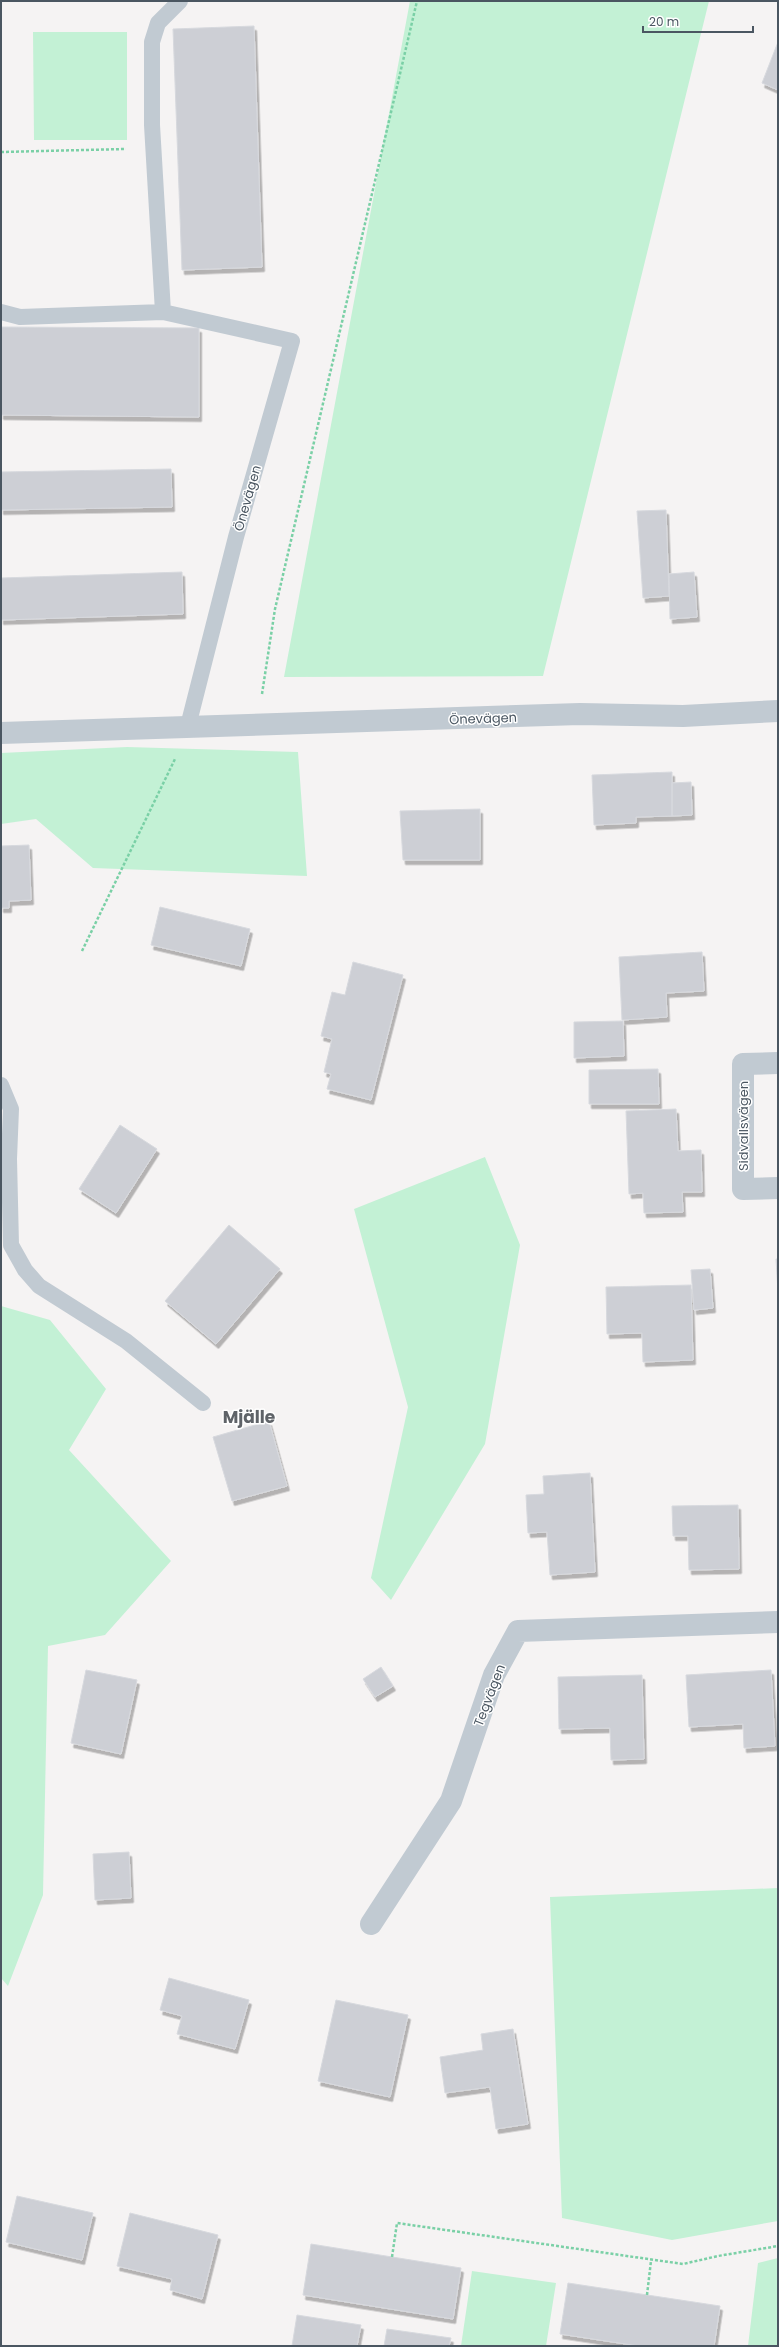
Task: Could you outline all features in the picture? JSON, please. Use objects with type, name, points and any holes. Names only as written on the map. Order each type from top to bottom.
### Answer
[{"type":"street","name":"Önevägen","points":[[1,733],[580,714],[683,716],[778,711]]},
{"type":"street","name":"Sidvallsvägen","points":[[778,1063],[743,1064],[743,1189],[778,1188]]},
{"type":"street","name":"Tegvägen","points":[[371,1924],[451,1801],[494,1675],[518,1631],[778,1622]]},
{"type":"lane","points":[[1,312],[20,316],[163,312],[153,149],[152,42],[158,23],[180,1]]},
{"type":"lane","name":"Önevägen","points":[[163,312],[292,340],[236,537],[188,726]]},
{"type":"lane","points":[[1,1085],[11,1109],[9,1159],[11,1245],[25,1270],[39,1286],[126,1341],[203,1403]]},
{"type":"path","points":[[257,724],[276,609],[416,1]]},
{"type":"path","points":[[1,152],[153,149]]},
{"type":"path","points":[[82,951],[165,781],[188,726]]},
{"type":"path","points":[[392,2257],[397,2223],[651,2261],[683,2264],[718,2256],[778,2246]]},
{"type":"path","points":[[647,2295],[651,2261]]},
{"type":"green space","points":[[410,1],[709,1],[543,676],[284,677]]},
{"type":"green space","points":[[33,32],[127,32],[127,140],[34,140]]},
{"type":"green space","points":[[127,747],[298,752],[307,876],[93,868],[36,819],[1,824],[1,753]]},
{"type":"green space","points":[[485,1157],[520,1245],[485,1444],[391,1600],[371,1578],[408,1407],[354,1209]]},
{"type":"green space","points":[[1,1306],[50,1320],[106,1389],[69,1450],[171,1561],[105,1635],[48,1646],[43,1895],[8,1986],[1,1978]]},
{"type":"green space","points":[[778,1888],[778,2221],[672,2240],[562,2218],[550,1897]]},
{"type":"green space","points":[[778,2258],[778,2346],[748,2346],[758,2263]]},
{"type":"green space","points":[[472,2271],[556,2283],[546,2346],[461,2346]]},
{"type":"building","points":[[254,26],[262,267],[182,270],[173,29]]},
{"type":"building","points":[[778,42],[778,90],[762,83]]},
{"type":"building","points":[[1,327],[199,328],[199,417],[1,415]]},
{"type":"building","points":[[171,469],[172,507],[1,510],[1,472]]},
{"type":"building","points":[[666,510],[669,596],[643,598],[637,511]]},
{"type":"building","points":[[182,572],[183,614],[1,620],[1,578]]},
{"type":"building","points":[[694,572],[697,617],[670,619],[669,574]]},
{"type":"building","points":[[672,772],[672,816],[636,817],[636,823],[594,825],[592,775]]},
{"type":"building","points":[[691,782],[692,815],[672,816],[672,783]]},
{"type":"building","points":[[480,809],[480,860],[403,860],[400,811]]},
{"type":"building","points":[[29,845],[31,900],[9,901],[9,908],[1,908],[1,846]]},
{"type":"building","points":[[160,907],[250,929],[241,966],[151,945]]},
{"type":"building","points":[[702,952],[704,991],[666,993],[667,1017],[622,1020],[619,957]]},
{"type":"building","points":[[353,962],[403,975],[371,1100],[327,1089],[331,1074],[324,1072],[332,1039],[321,1036],[332,992],[345,995]]},
{"type":"building","points":[[623,1021],[624,1056],[574,1058],[574,1022]]},
{"type":"building","points":[[658,1069],[659,1104],[589,1104],[589,1070]]},
{"type":"building","points":[[676,1109],[678,1151],[701,1150],[702,1192],[682,1192],[683,1212],[644,1213],[643,1193],[629,1194],[626,1111]]},
{"type":"building","points":[[120,1125],[157,1149],[116,1213],[79,1189]]},
{"type":"building","points":[[229,1225],[280,1269],[216,1344],[165,1301]]},
{"type":"building","points":[[776,1259],[778,1259],[778,1292]]},
{"type":"building","points":[[710,1269],[713,1308],[694,1310],[691,1270]]},
{"type":"building","points":[[691,1285],[693,1360],[643,1362],[642,1333],[607,1334],[606,1287]]},
{"type":"building","points":[[269,1421],[287,1486],[232,1501],[213,1437]]},
{"type":"building","points":[[590,1473],[595,1572],[550,1575],[547,1532],[528,1533],[526,1495],[544,1494],[543,1476]]},
{"type":"building","points":[[738,1505],[739,1569],[689,1570],[688,1536],[673,1536],[672,1506]]},
{"type":"building","points":[[381,1667],[393,1686],[375,1697],[363,1679]]},
{"type":"building","points":[[86,1670],[137,1680],[121,1754],[71,1743]]},
{"type":"building","points":[[771,1670],[775,1746],[744,1748],[743,1724],[689,1727],[686,1675]]},
{"type":"building","points":[[642,1675],[644,1759],[611,1760],[610,1728],[559,1729],[558,1677]]},
{"type":"building","points":[[129,1852],[131,1898],[95,1900],[93,1854]]},
{"type":"building","points":[[169,1978],[249,2000],[235,2049],[177,2034],[182,2016],[160,2010]]},
{"type":"building","points":[[336,2000],[408,2015],[390,2097],[318,2081]]},
{"type":"building","points":[[513,2029],[528,2124],[496,2129],[490,2087],[445,2093],[440,2057],[483,2050],[481,2034]]},
{"type":"building","points":[[17,2196],[93,2213],[82,2260],[6,2242]]},
{"type":"building","points":[[130,2213],[218,2235],[202,2299],[170,2290],[172,2279],[117,2266]]},
{"type":"building","points":[[311,2244],[461,2268],[453,2319],[303,2295]]},
{"type":"building","points":[[568,2283],[720,2306],[714,2346],[639,2346],[560,2334]]},
{"type":"building","points":[[297,2315],[361,2325],[357,2346],[292,2346]]},
{"type":"building","points":[[387,2329],[451,2338],[449,2346],[384,2346]]},
{"type":"district","name":"Mjälle","points":[[249,1417]]}]
